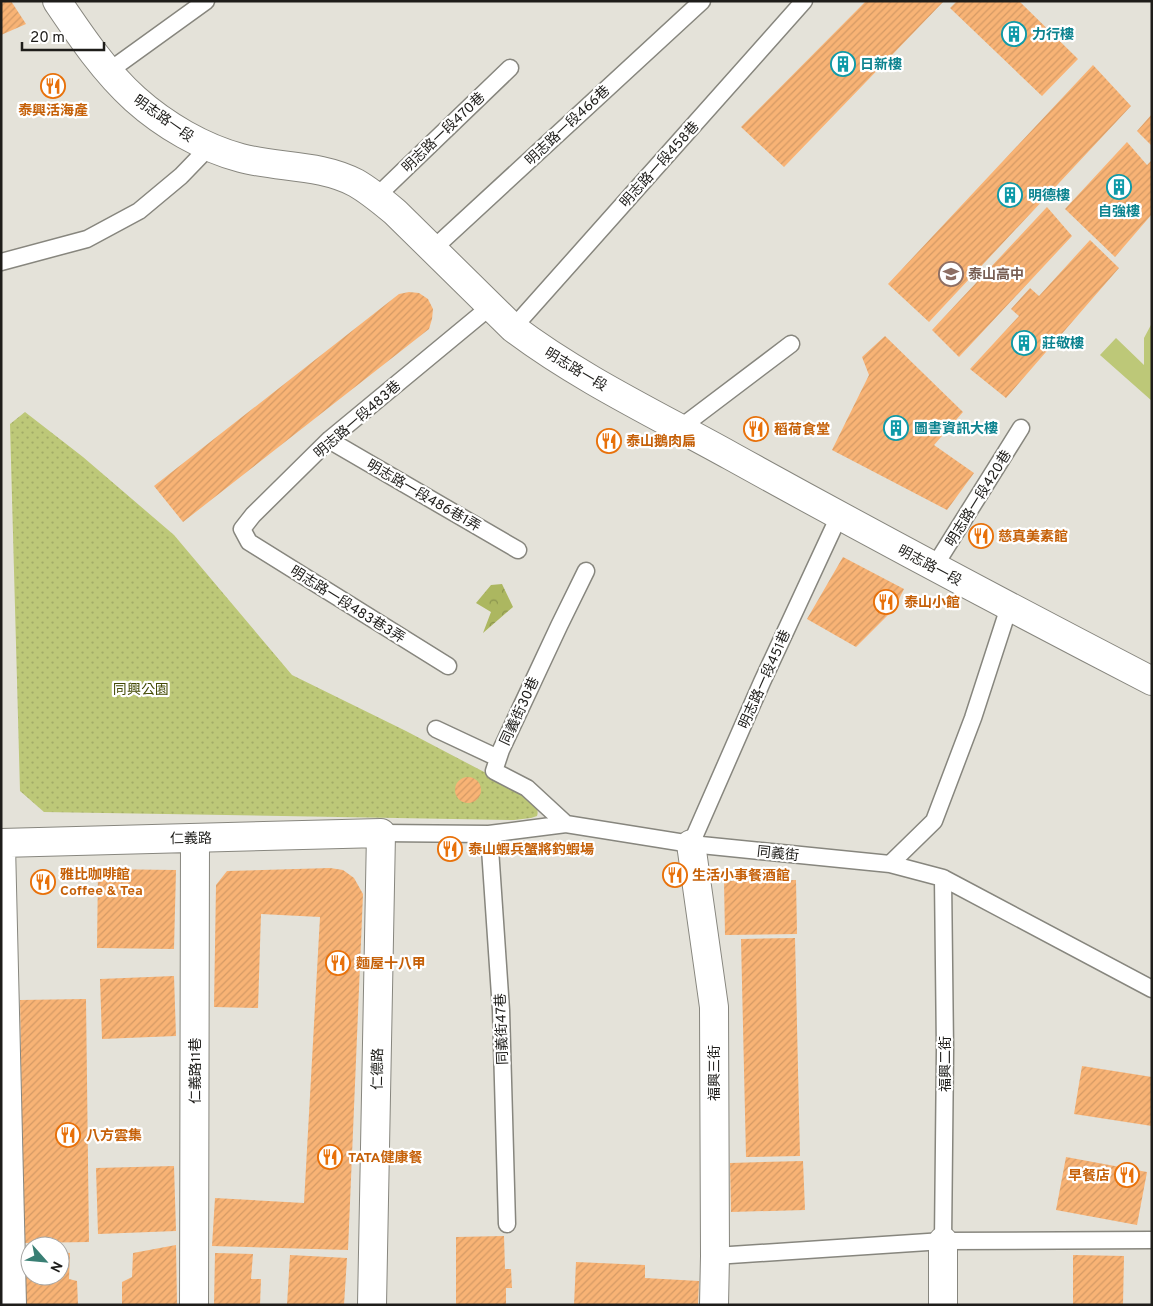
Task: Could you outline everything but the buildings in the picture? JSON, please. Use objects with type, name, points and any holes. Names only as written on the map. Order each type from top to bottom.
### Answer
[{"type":"street","name":"明志路一段","points":[[56,1],[91,50],[135,99],[183,134],[209,147],[240,158],[333,174],[355,182],[377,196],[433,248],[513,328],[552,356],[613,392],[839,516],[1152,681]]},
{"type":"street","name":"仁義路","points":[[1,844],[381,833]]},
{"type":"street","name":"仁德路","points":[[372,1305],[381,833]]},
{"type":"street","name":"仁義路11巷","points":[[194,1305],[195,838]]},
{"type":"street","points":[[1,844],[6,1266],[12,1305]]},
{"type":"street","name":"福興三街","points":[[691,844],[714,1007],[714,1305]]},
{"type":"street","name":"福興二街","points":[[943,1241],[943,1305]]},
{"type":"lane","points":[[109,71],[206,1]]},
{"type":"lane","name":"明志路一段466巷","points":[[433,248],[702,1]]},
{"type":"lane","name":"明志路一段458巷","points":[[513,328],[804,1]]},
{"type":"lane","name":"明志路一段470巷","points":[[377,196],[510,68]]},
{"type":"lane","points":[[1,262],[87,239],[139,211],[181,176],[209,147]]},
{"type":"lane","name":"明志路一段483巷","points":[[249,542],[242,529],[253,515],[330,440],[491,306]]},
{"type":"lane","points":[[680,428],[791,344]]},
{"type":"lane","name":"明志路一段420巷","points":[[934,567],[1021,428]]},
{"type":"lane","name":"明志路一段486巷1弄","points":[[330,440],[518,550]]},
{"type":"lane","name":"明志路一段451巷","points":[[691,844],[762,682],[839,516]]},
{"type":"lane","name":"明志路一段483巷3弄","points":[[249,542],[448,666]]},
{"type":"lane","name":"同義街30巷","points":[[566,824],[527,788],[494,771],[501,750],[558,626],[586,571]]},
{"type":"lane","points":[[890,864],[934,820],[974,718],[1009,607]]},
{"type":"lane","points":[[436,729],[498,758]]},
{"type":"lane","name":"同義街","points":[[381,833],[489,834],[566,824],[691,844],[890,864]]},
{"type":"lane","name":"同義街47巷","points":[[489,834],[501,1010],[507,1224]]},
{"type":"lane","points":[[890,864],[943,878],[1152,990]]},
{"type":"lane","name":"福興二街","points":[[943,878],[945,1050],[943,1241]]},
{"type":"lane","points":[[715,1256],[943,1241],[1152,1240]]},
{"type":"green space","points":[[1152,323],[1152,401],[1100,355],[1116,338],[1144,365],[1144,338]]},
{"type":"green space","name":"同興公園","points":[[25,412],[83,457],[174,535],[292,675],[406,731],[526,794],[536,807],[537,816],[514,820],[44,812],[20,791],[10,424]]},
{"type":"green space","points":[[502,584],[513,607],[483,633],[491,612],[476,603],[491,585]]},
{"type":"place","name":"力行樓","points":[[1014,34]]},
{"type":"place","name":"日新樓","points":[[843,64]]},
{"type":"place","name":"泰興活海產","points":[[53,86]]},
{"type":"place","name":"自強樓","points":[[1119,187]]},
{"type":"place","name":"明德樓","points":[[1010,195]]},
{"type":"place","name":"泰山高中","points":[[951,274]]},
{"type":"place","name":"莊敬樓","points":[[1024,343]]},
{"type":"place","name":"圖書資訊大樓","points":[[896,428]]},
{"type":"place","name":"稻荷食堂","points":[[756,429]]},
{"type":"place","name":"泰山鵝肉扁","points":[[609,441]]},
{"type":"place","name":"慈真美素館","points":[[981,536]]},
{"type":"place","name":"泰山小館","points":[[886,602]]},
{"type":"place","name":"泰山蝦兵蟹將釣蝦場","points":[[450,849]]},
{"type":"place","name":"生活小事餐酒館","points":[[675,875]]},
{"type":"place","name":"雅比咖啡館 Coffee & Tea","points":[[43,882]]},
{"type":"place","name":"麵屋十八甲","points":[[338,963]]},
{"type":"place","name":"八方雲集","points":[[68,1135]]},
{"type":"place","name":"TATA健康餐","points":[[330,1157]]},
{"type":"place","name":"早餐店","points":[[1127,1175]]}]
